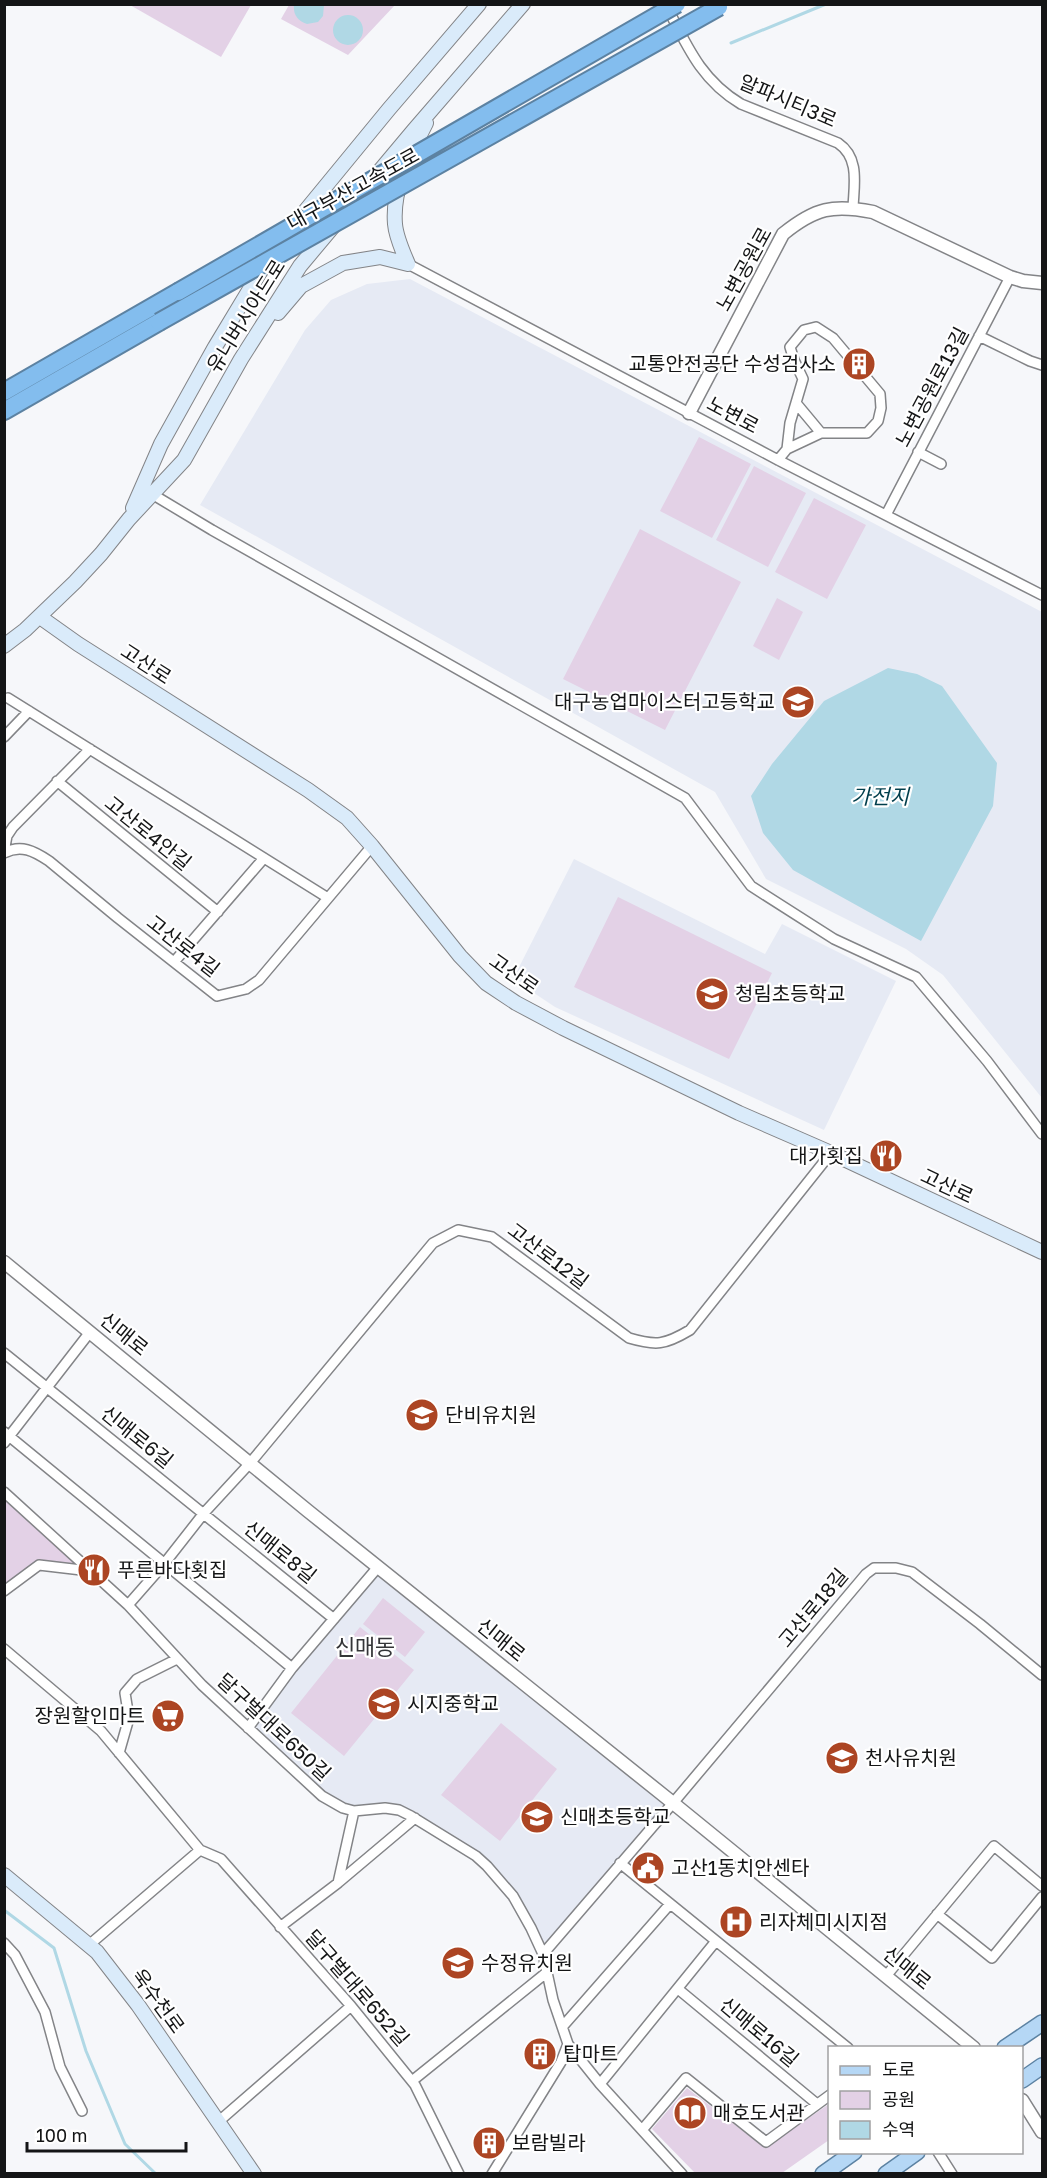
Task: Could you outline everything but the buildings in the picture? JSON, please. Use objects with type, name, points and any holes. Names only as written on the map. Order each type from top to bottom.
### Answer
[{"type":"highway","name":"대구부산고속도로","points":[[4,392],[677,4]]},
{"type":"highway","name":"대구부산고속도로","points":[[4,411],[721,6]]},
{"type":"main road","name":"유니버시아드로","points":[[129,519],[161,444],[215,347],[274,249],[479,4]]},
{"type":"main road","name":"유니버시아드로","points":[[4,646],[40,617],[101,554],[129,519],[184,460],[241,359],[300,266],[523,4]]},
{"type":"main road","points":[[408,264],[394,225],[398,186],[412,151],[437,103]]},
{"type":"main road","points":[[241,359],[301,286],[343,263],[380,257],[408,264]]},
{"type":"main road","name":"고산로","points":[[40,617],[347,818],[460,956],[486,983],[516,1003],[739,1113],[831,1153],[1042,1252]]},
{"type":"main road","name":"욱수천로","points":[[4,1875],[97,1952],[138,2005],[254,2174]]},
{"type":"main road","points":[[1008,2046],[1042,2022]]},
{"type":"main road","points":[[1023,2079],[1042,2066]]},
{"type":"main road","points":[[824,2174],[851,2154]]},
{"type":"main road","points":[[886,2174],[913,2154]]},
{"type":"street","name":"알파시티3로","points":[[666,4],[690,51],[706,76],[728,96],[741,104],[838,143],[845,148],[853,162],[855,176],[853,208]]},
{"type":"street","name":"노변공원로","points":[[689,413],[783,234],[804,217],[832,208],[853,208],[873,212],[1010,277],[1042,283]]},
{"type":"street","name":"노변로","points":[[408,264],[778,460],[887,513],[1042,595]]},
{"type":"street","name":"노변공원로13길","points":[[887,513],[1010,277]]},
{"type":"street","points":[[778,460],[787,449],[821,433],[867,433],[878,421],[881,408],[880,394],[833,338],[816,327],[804,330],[790,346],[803,379],[790,423],[787,449]]},
{"type":"street","points":[[979,336],[1042,365]]},
{"type":"street","points":[[796,403],[821,433]]},
{"type":"street","points":[[918,452],[941,464]]},
{"type":"street","points":[[152,494],[685,798],[751,886],[834,939],[916,977],[987,1061],[1042,1134]]},
{"type":"street","name":"고산로4안길","points":[[8,698],[328,898]]},
{"type":"street","points":[[4,738],[29,711]]},
{"type":"street","points":[[4,852],[7,836],[13,827],[90,749]]},
{"type":"street","name":"고산로4안길","points":[[57,782],[218,912]]},
{"type":"street","name":"고산로4길","points":[[4,852],[19,847],[38,853],[217,996],[246,989],[260,980],[372,846]]},
{"type":"street","points":[[174,962],[264,858]]},
{"type":"street","name":"고산로12길","points":[[251,1462],[433,1243],[442,1238],[458,1230],[492,1237],[628,1338],[651,1344],[671,1341],[690,1330],[831,1153]]},
{"type":"street","name":"신매로","points":[[4,1262],[972,2046]]},
{"type":"street","points":[[90,1332],[6,1437],[292,1668]]},
{"type":"street","name":"신매로6길","points":[[4,1353],[204,1513]]},
{"type":"street","points":[[128,1605],[204,1513],[251,1462]]},
{"type":"street","name":"달구벌대로650길","points":[[4,1492],[128,1605],[177,1659],[322,1796],[343,1808],[354,1811],[385,1808],[399,1810],[476,1856],[487,1866],[522,1910],[543,1954],[546,1973],[568,2044],[600,2084],[682,2174]]},
{"type":"street","name":"신매로8길","points":[[204,1513],[334,1619]]},
{"type":"street","points":[[4,1591],[39,1565],[90,1571]]},
{"type":"street","points":[[248,1728],[292,1668],[378,1567]]},
{"type":"street","name":"고산로18길","points":[[673,1803],[866,1574],[874,1568],[896,1568],[912,1572],[980,1624],[1042,1676]]},
{"type":"street","name":"달구벌대로652길","points":[[4,1649],[101,1731],[200,1850],[221,1859],[351,2006],[412,2081],[459,2174]]},
{"type":"street","points":[[120,1754],[129,1718],[125,1693],[137,1679],[177,1659]]},
{"type":"street","points":[[543,1954],[673,1803]]},
{"type":"street","points":[[338,1882],[354,1811]]},
{"type":"street","points":[[280,1927],[415,1818]]},
{"type":"street","points":[[886,1976],[994,1846],[1042,1886]]},
{"type":"street","points":[[89,1945],[200,1850]]},
{"type":"street","points":[[620,1863],[846,2046]]},
{"type":"street","points":[[937,1914],[992,1958],[1042,1897]]},
{"type":"street","points":[[563,2026],[670,1904]]},
{"type":"street","points":[[600,2084],[716,1941]]},
{"type":"street","points":[[4,1943],[15,1955],[45,2012],[60,2067],[82,2111]]},
{"type":"street","points":[[412,2081],[546,1973]]},
{"type":"street","name":"신매로16길","points":[[678,1989],[817,2104]]},
{"type":"street","points":[[218,2122],[351,2006]]},
{"type":"street","points":[[492,2174],[561,2062],[568,2044]]},
{"type":"street","points":[[642,2130],[686,2078],[766,2142],[828,2096]]},
{"type":"street","points":[[1023,2102],[1042,2132]]},
{"type":"street","points":[[939,2154],[952,2174]]},
{"type":"shaded area","name":"대구농업마이스터고등학교","points":[[410,279],[1042,612],[1042,1098],[943,975],[906,949],[766,879],[715,792],[200,505],[305,330],[331,300],[367,284]]},
{"type":"shaded area","name":"청림초등학교","points":[[574,859],[765,954],[782,924],[896,981],[824,1130],[555,1007],[513,979]]},
{"type":"shaded area","points":[[378,1567],[673,1803],[543,1954],[531,1928],[487,1866],[399,1810],[343,1808],[248,1728]]},
{"type":"green space","points":[[130,5],[251,5],[221,57]]},
{"type":"green space","points":[[289,5],[395,5],[348,55],[281,19]]},
{"type":"green space","points":[[699,437],[751,464],[712,538],[660,511]]},
{"type":"green space","points":[[754,466],[806,493],[768,567],[716,540]]},
{"type":"green space","points":[[814,498],[866,525],[827,599],[775,572]]},
{"type":"green space","points":[[640,529],[741,582],[665,730],[563,679]]},
{"type":"green space","points":[[777,598],[803,612],[779,660],[753,646]]},
{"type":"green space","points":[[618,897],[772,973],[729,1059],[574,987]]},
{"type":"green space","points":[[5,1495],[84,1565],[39,1565],[5,1591]]},
{"type":"green space","points":[[383,1598],[425,1632],[405,1657],[363,1624]]},
{"type":"green space","points":[[360,1627],[414,1670],[344,1756],[291,1713]]},
{"type":"green space","points":[[501,1723],[557,1769],[500,1841],[441,1795]]},
{"type":"green space","points":[[687,2088],[765,2148],[828,2105],[828,2141],[782,2173],[695,2173],[652,2129]]},
{"type":"water","points":[[294,5],[324,5],[323,16],[318,22],[304,23],[296,17]]},
{"type":"water","points":[[348,15],[359,19],[363,30],[359,41],[348,45],[337,41],[333,30],[337,19]]},
{"type":"water","name":"가전지","points":[[888,668],[917,674],[942,686],[997,763],[993,806],[921,941],[793,870],[763,833],[751,796],[772,764],[824,701]]},
{"type":"waterway","points":[[731,43],[826,4]]},
{"type":"waterway","points":[[4,1910],[54,1948],[86,2051],[125,2144],[156,2174]]},
{"type":"place","name":"교통안전공단 수성검사소","points":[[859,364]]},
{"type":"place","name":"대구농업마이스터고등학교","points":[[798,702]]},
{"type":"place","name":"청림초등학교","points":[[712,994]]},
{"type":"place","name":"대가횟집","points":[[886,1156]]},
{"type":"place","name":"단비유치원","points":[[422,1415]]},
{"type":"place","name":"푸른바다횟집","points":[[94,1570]]},
{"type":"place","name":"시지중학교","points":[[384,1704]]},
{"type":"place","name":"장원할인마트","points":[[168,1716]]},
{"type":"place","name":"천사유치원","points":[[842,1758]]},
{"type":"place","name":"신매초등학교","points":[[537,1817]]},
{"type":"place","name":"고산1동치안센타","points":[[648,1868]]},
{"type":"place","name":"리자체미시지점","points":[[736,1922]]},
{"type":"place","name":"수정유치원","points":[[458,1963]]},
{"type":"place","name":"탑마트","points":[[540,2054]]},
{"type":"place","name":"매호도서관","points":[[690,2113]]},
{"type":"place","name":"보람빌라","points":[[489,2143]]},
{"type":"district","name":"신매동","points":[[365,1647]]}]
